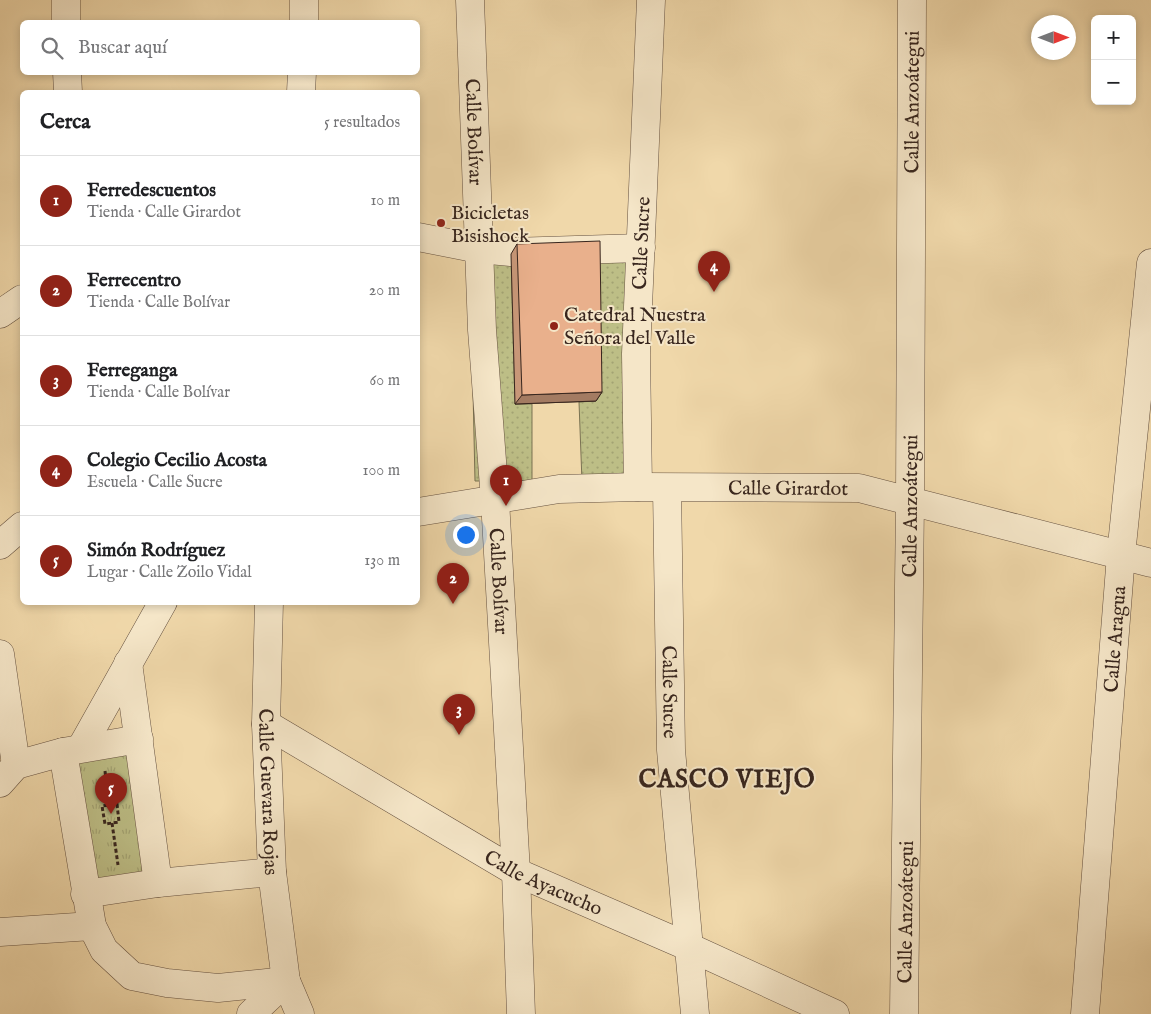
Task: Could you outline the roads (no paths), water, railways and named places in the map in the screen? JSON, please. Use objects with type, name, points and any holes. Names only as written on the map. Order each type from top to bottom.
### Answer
[{"type":"street","points":[[66,0],[66,20]]},
{"type":"street","points":[[304,0],[304,20]]},
{"type":"street","name":"Calle Bolívar","points":[[470,0],[482,330],[495,500],[516,872],[521,1014]]},
{"type":"street","name":"Calle Sucre","points":[[638,487],[636,354],[651,0]]},
{"type":"street","name":"Calle Anzoátegui","points":[[904,1014],[910,501],[912,0]]},
{"type":"street","points":[[67,75],[68,90]]},
{"type":"street","points":[[301,90],[302,75]]},
{"type":"street","points":[[420,237],[479,249],[511,252],[640,248]]},
{"type":"street","name":"Calle Aragua","points":[[1085,1014],[1121,556],[1151,264]]},
{"type":"street","points":[[0,314],[20,299]]},
{"type":"street","name":"Calle Girardot","points":[[420,512],[559,489],[638,487],[859,488],[1151,563]]},
{"type":"street","name":"Calle Sucre","points":[[667,488],[671,750],[695,1014]]},
{"type":"street","points":[[0,545],[20,528]]},
{"type":"street","points":[[161,605],[82,748],[85,894],[92,926],[104,950],[132,976],[167,983],[218,988],[286,981]]},
{"type":"street","name":"Calle Guevara Rojas","points":[[269,605],[266,724],[272,872],[286,981],[300,1014]]},
{"type":"street","points":[[0,654],[8,774],[82,748],[139,739]]},
{"type":"street","points":[[128,663],[158,883]]},
{"type":"street","name":"Calle Ayacucho","points":[[266,724],[516,872],[689,947],[835,1014]]},
{"type":"street","points":[[85,894],[158,883],[272,872]]},
{"type":"street","points":[[0,932],[92,926]]},
{"type":"street","points":[[251,1014],[286,981]]},
{"type":"place","name":"Bicicletas Bisishock","points":[[441,223]]},
{"type":"place","name":"Colegio Cecilio Acosta","points":[[714,292]]},
{"type":"place","name":"Catedral Nuestra Señora del Valle","points":[[554,326]]},
{"type":"place","name":"Ferredescuentos","points":[[506,506]]},
{"type":"place","name":"Ferrecentro","points":[[453,604]]},
{"type":"place","name":"Ferreganga","points":[[459,735]]},
{"type":"place","name":"Simón Rodríguez","points":[[111,814]]},
{"type":"district","name":"CASCO VIEJO","points":[[727,778]]}]
